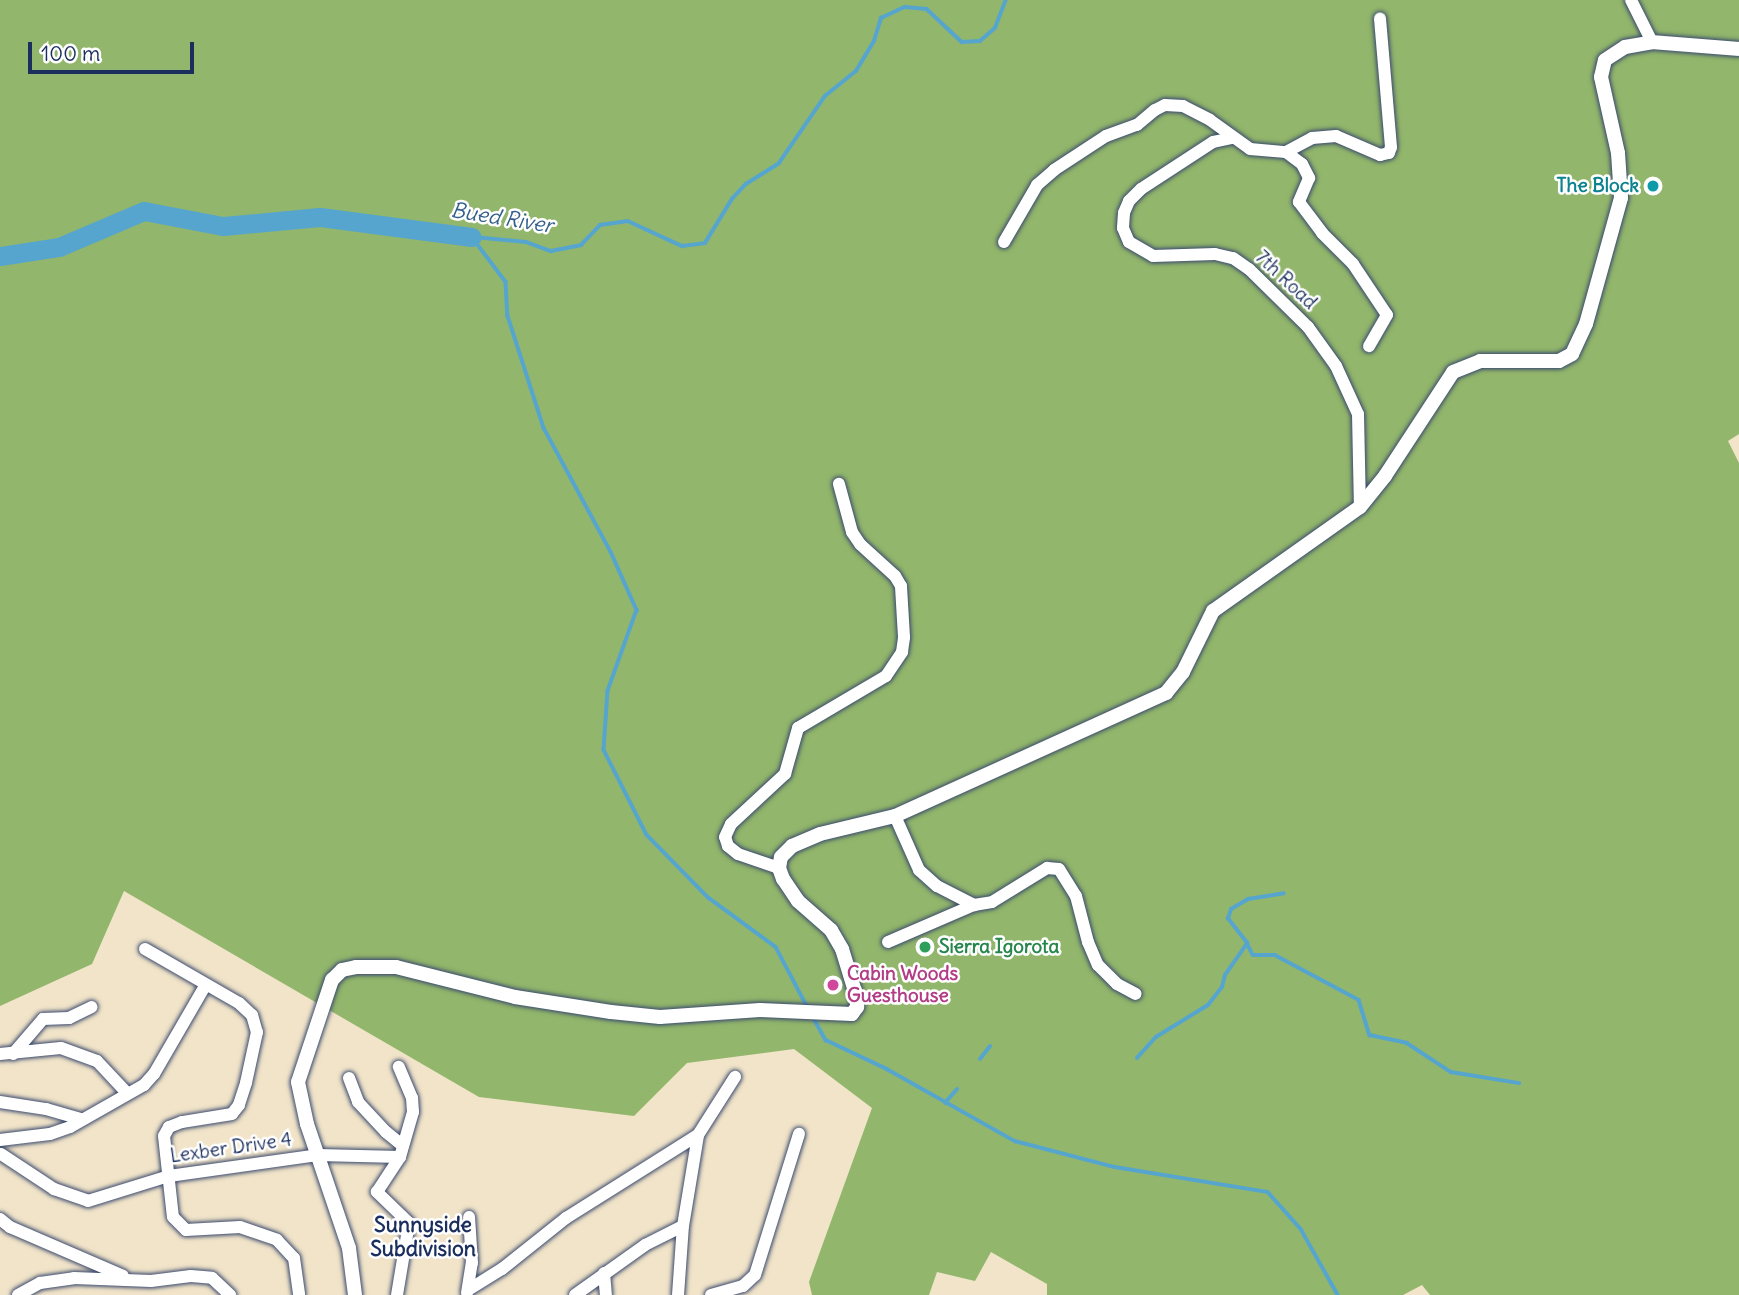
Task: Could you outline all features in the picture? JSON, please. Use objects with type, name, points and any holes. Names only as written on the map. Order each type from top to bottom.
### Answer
[{"type":"main road","points":[[355,1295],[349,1248],[318,1155],[298,1082],[332,980],[342,970],[356,967],[396,967],[515,997],[611,1013],[660,1017],[760,1010],[848,1015],[855,1011],[853,980],[831,930],[798,901],[779,868],[781,857],[792,846],[820,834],[895,816],[1166,693],[1183,672],[1213,611],[1360,507],[1385,476],[1453,372],[1480,361],[1559,361],[1572,354],[1586,324],[1621,198],[1618,153],[1601,76],[1605,60],[1625,47],[1652,42],[1739,49]]},
{"type":"street","points":[[1631,0],[1652,42]]},
{"type":"street","points":[[1004,242],[1037,185],[1054,170],[1093,143],[1137,125],[1166,105],[1192,109],[1232,138],[1259,151],[1286,152],[1312,138],[1336,136],[1380,155],[1389,153],[1391,146],[1380,18]]},
{"type":"street","name":"7th Road","points":[[1232,138],[1213,142],[1141,190],[1129,201],[1124,213],[1123,228],[1129,242],[1153,256],[1215,254],[1233,258],[1249,269],[1308,327],[1336,366],[1358,414],[1360,507]]},
{"type":"street","points":[[1286,152],[1302,164],[1309,178],[1299,202],[1322,233],[1353,264],[1387,315],[1369,346]]},
{"type":"street","points":[[779,868],[738,854],[729,846],[726,837],[731,824],[785,774],[798,729],[803,723],[876,685],[895,664],[904,638],[901,586],[895,576],[860,544],[852,532],[839,484]]},
{"type":"street","points":[[895,816],[919,870],[937,886],[974,905]]},
{"type":"street","points":[[888,942],[974,905],[992,902],[1047,868],[1059,869],[1076,896],[1088,942],[1098,965],[1117,984],[1136,994]]},
{"type":"street","points":[[145,949],[205,986],[239,1003],[252,1015],[257,1032],[239,1105],[223,1117],[182,1122],[169,1127],[164,1136],[173,1217],[178,1225],[198,1232],[240,1227],[277,1240],[294,1258],[299,1295]]},
{"type":"street","points":[[0,1140],[50,1134],[144,1084],[154,1073],[205,986]]},
{"type":"street","points":[[6,1054],[43,1019],[69,1018],[92,1007]]},
{"type":"street","points":[[6,1054],[61,1048],[97,1061],[127,1093]]},
{"type":"street","points":[[397,1295],[409,1223],[377,1192],[401,1151],[413,1111],[412,1098],[399,1067]]},
{"type":"street","points":[[678,1295],[683,1226],[698,1135],[735,1077]]},
{"type":"street","points":[[349,1078],[358,1102],[401,1151]]},
{"type":"street","points":[[0,1102],[46,1109],[82,1119]]},
{"type":"street","points":[[711,1295],[743,1286],[755,1275],[799,1134]]},
{"type":"street","points":[[468,1293],[566,1218],[698,1135]]},
{"type":"street","name":"Lexber Drive 4","points":[[0,1154],[54,1189],[88,1201],[169,1176],[318,1155],[401,1151]]},
{"type":"street","points":[[468,1293],[472,1263],[469,1217]]},
{"type":"street","points":[[0,1219],[10,1227],[131,1280]]},
{"type":"street","points":[[575,1295],[645,1245],[683,1226]]},
{"type":"street","points":[[604,1273],[606,1295]]},
{"type":"street","points":[[18,1295],[34,1285],[50,1281],[94,1277],[131,1280],[212,1278],[230,1295]]},
{"type":"green space","points":[[0,0],[1739,0],[1739,434],[1728,441],[1739,463],[1739,1295],[1430,1295],[1422,1285],[1403,1295],[1047,1295],[1047,1284],[991,1252],[975,1281],[937,1272],[929,1295],[812,1295],[809,1282],[872,1108],[794,1049],[687,1063],[634,1116],[479,1097],[124,891],[92,964],[0,1006]]},
{"type":"waterway","name":"Bued River","points":[[474,237],[526,242],[551,251],[581,245],[600,225],[628,221],[682,246],[705,243],[732,199],[746,184],[779,163],[825,96],[856,71],[874,41],[881,18],[905,7],[927,9],[962,42],[980,41],[995,28],[1006,0]]},
{"type":"waterway","name":"Bued River","points":[[0,256],[59,247],[144,211],[223,226],[320,217],[472,237]]},
{"type":"waterway","points":[[472,237],[506,282],[508,316],[544,428],[611,552],[637,610],[608,691],[604,750],[647,835],[709,898],[776,947],[808,1008]]},
{"type":"waterway","points":[[1137,1058],[1156,1037],[1208,1005],[1222,987],[1225,975],[1247,943],[1228,919],[1231,909],[1248,899],[1284,893]]},
{"type":"waterway","points":[[1247,943],[1253,955],[1275,955],[1359,1000],[1370,1035],[1407,1043],[1451,1072],[1519,1083]]},
{"type":"waterway","points":[[812,1015],[826,1040],[887,1069],[1015,1141],[1115,1167],[1268,1192],[1301,1229],[1338,1295]]},
{"type":"waterway","points":[[980,1059],[990,1046]]},
{"type":"waterway","points":[[945,1103],[957,1089]]},
{"type":"place","name":"The Block","points":[[1653,186]]},
{"type":"place","name":"Sierra Igorota","points":[[925,947]]},
{"type":"place","name":"Cabin Woods Guesthouse","points":[[833,985]]},
{"type":"district","name":"Sunnyside Subdivision","points":[[423,1237]]}]
